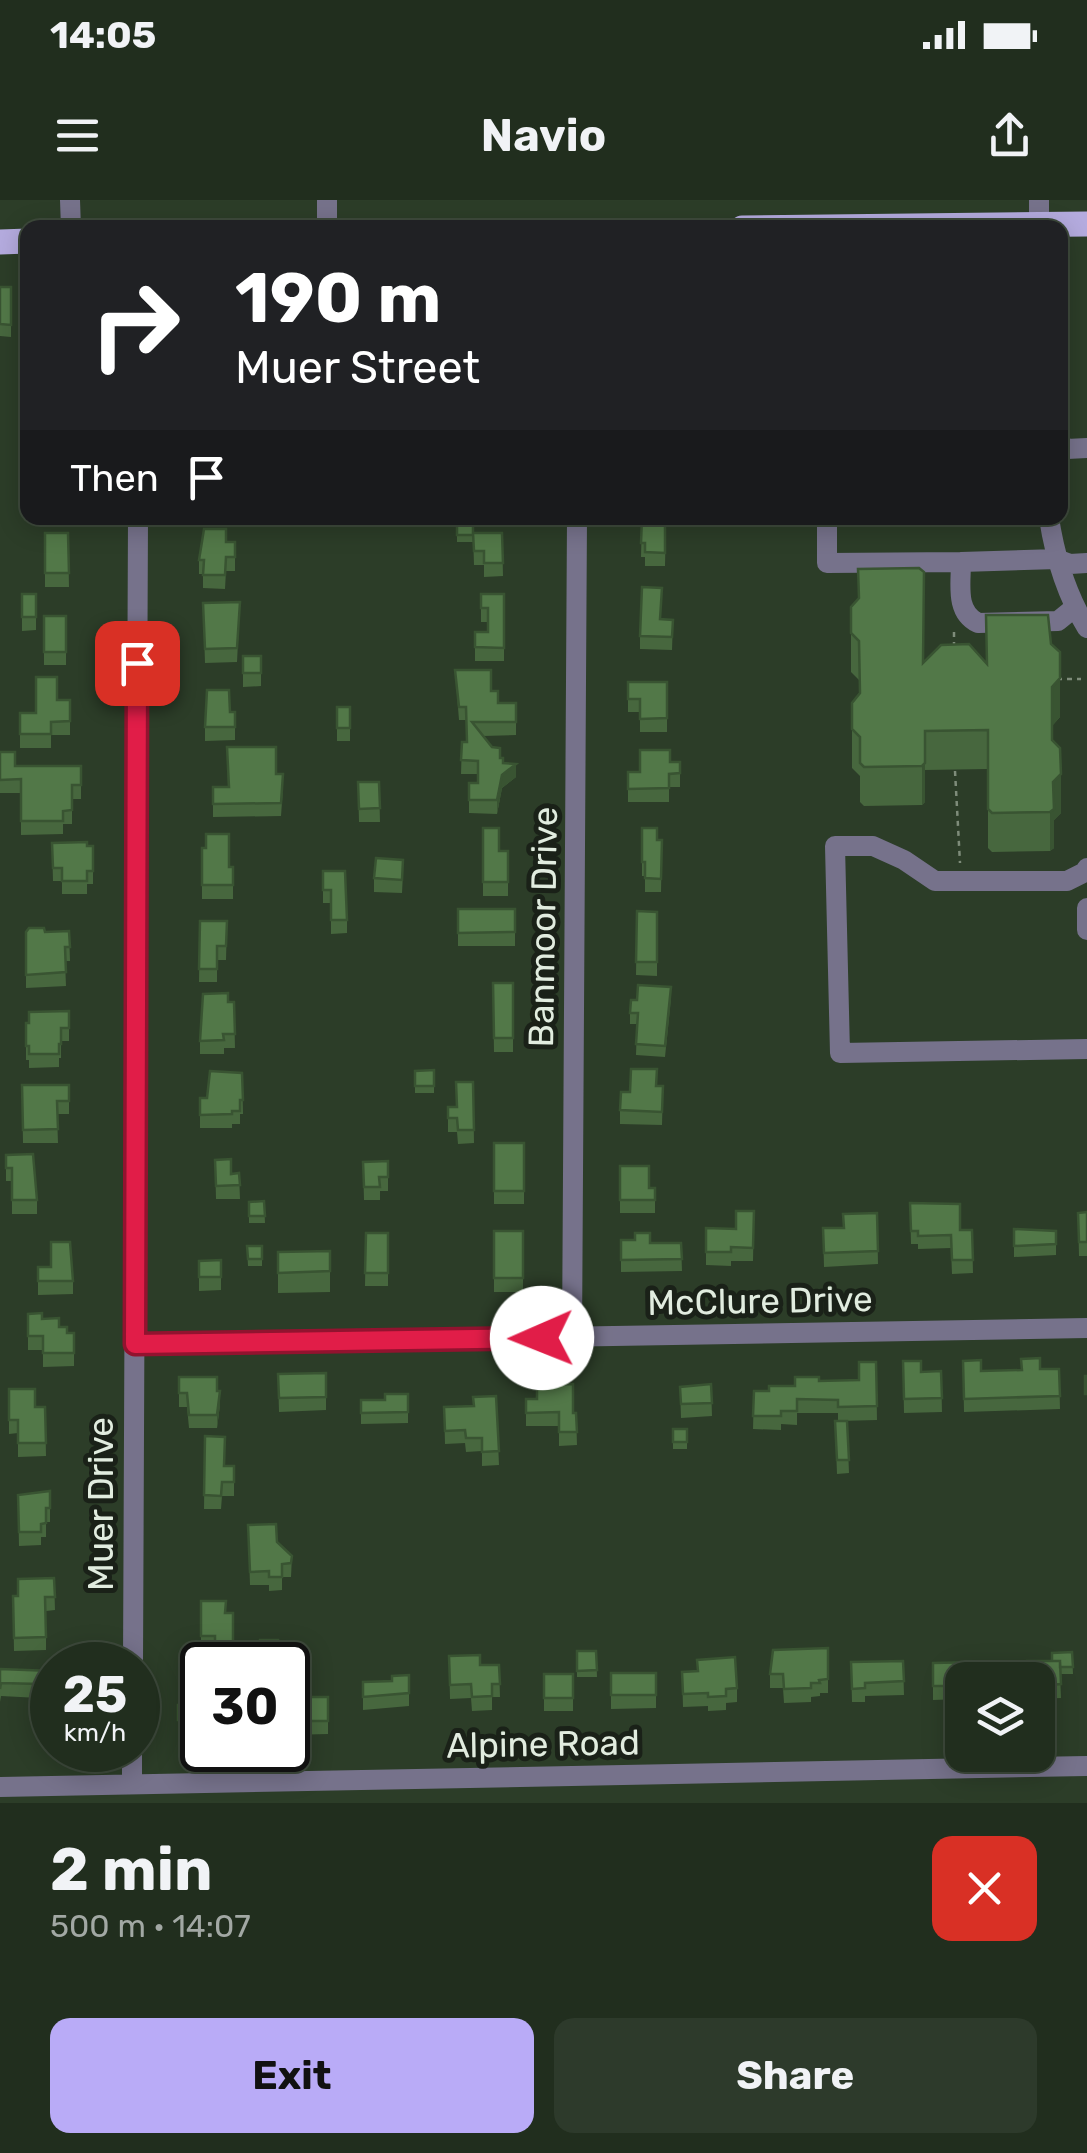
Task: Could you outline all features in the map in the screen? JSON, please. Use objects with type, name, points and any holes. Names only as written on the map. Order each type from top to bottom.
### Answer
[{"type":"main road","points":[[953,220],[1039,217]]},
{"type":"street","name":"Muer Drive","points":[[133,1642],[138,525]]},
{"type":"street","name":"Banmoor Drive","points":[[572,1338],[577,525]]},
{"type":"street","points":[[827,525],[827,563],[1057,559],[1070,564],[1087,563]]},
{"type":"street","points":[[1050,525],[1074,608],[1087,628]]},
{"type":"street","points":[[961,562],[960,602],[969,618],[978,623],[1058,621],[1074,608]]},
{"type":"street","points":[[1086,873],[1067,881],[934,881],[904,860],[873,846],[835,846],[840,1052],[1087,1049]]},
{"type":"street","points":[[1087,908],[1087,930]]},
{"type":"street","name":"McClure Drive","points":[[135,1344],[1087,1328]]},
{"type":"street","name":"Alpine Road","points":[[0,1787],[1087,1766]]},
{"type":"street","points":[[132,1772],[132,1785]]},
{"type":"path","points":[[954,632],[954,649]]},
{"type":"path","points":[[1051,679],[1081,679]]},
{"type":"path","points":[[955,770],[960,827],[958,870]]},
{"type":"building","points":[[0,287],[11,287],[11,325],[0,324]]},
{"type":"building","points":[[457,525],[473,525],[473,535],[457,535]]},
{"type":"building","points":[[642,525],[665,525],[665,553],[645,552],[645,543],[641,543]]},
{"type":"building","points":[[204,529],[226,529],[226,542],[235,542],[235,557],[226,557],[225,575],[203,575],[204,560],[199,560]]},
{"type":"building","points":[[45,533],[68,533],[69,573],[45,573]]},
{"type":"building","points":[[473,533],[502,533],[503,563],[484,563],[484,551],[474,551]]},
{"type":"building","points":[[919,568],[924,572],[923,663],[941,645],[969,644],[987,664],[986,615],[1048,615],[1051,644],[1060,652],[1060,678],[1052,687],[1052,740],[1060,748],[1061,774],[1053,782],[1054,809],[1050,812],[992,813],[988,809],[988,730],[925,731],[922,766],[864,767],[860,763],[860,737],[852,729],[852,703],[860,693],[859,641],[851,633],[851,607],[859,598],[858,569]]},
{"type":"building","points":[[642,587],[662,588],[660,619],[673,620],[672,637],[640,636]]},
{"type":"building","points":[[22,594],[36,594],[36,617],[22,617]]},
{"type":"building","points":[[481,594],[504,594],[504,648],[475,647],[475,632],[488,632],[488,608],[481,608]]},
{"type":"building","points":[[240,602],[237,648],[205,649],[203,603]]},
{"type":"building","points":[[44,616],[66,616],[66,652],[44,652]]},
{"type":"building","points":[[243,656],[261,656],[261,673],[243,673]]},
{"type":"building","points":[[455,670],[491,670],[491,691],[498,691],[498,703],[516,703],[516,722],[472,722],[492,747],[500,748],[503,763],[516,764],[502,775],[497,800],[469,800],[469,783],[478,783],[478,761],[461,760],[462,742],[467,742],[466,707],[459,707]]},
{"type":"building","points":[[36,677],[57,677],[57,700],[70,700],[70,721],[51,722],[51,734],[20,734],[20,713],[36,713]]},
{"type":"building","points":[[628,682],[667,682],[667,718],[640,719],[640,699],[628,699]]},
{"type":"building","points":[[207,690],[229,690],[235,727],[205,727]]},
{"type":"building","points":[[337,707],[350,707],[350,728],[337,728]]},
{"type":"building","points":[[227,747],[276,747],[276,774],[283,774],[281,803],[213,804],[213,787],[229,787]]},
{"type":"building","points":[[640,750],[670,750],[670,762],[680,762],[680,773],[669,774],[669,788],[628,789],[628,772],[640,772]]},
{"type":"building","points":[[0,752],[15,752],[15,766],[81,766],[81,785],[72,785],[72,810],[63,811],[63,821],[21,821],[21,779],[0,780]]},
{"type":"building","points":[[358,782],[379,782],[380,808],[359,809]]},
{"type":"building","points":[[483,828],[499,828],[499,851],[508,851],[508,882],[483,882]]},
{"type":"building","points":[[642,828],[657,828],[657,840],[662,840],[661,879],[645,878]]},
{"type":"building","points":[[206,834],[229,834],[233,885],[202,885]]},
{"type":"building","points":[[87,842],[87,846],[93,846],[93,871],[87,871],[87,881],[62,881],[62,868],[53,868],[52,843]]},
{"type":"building","points":[[376,858],[403,860],[402,880],[374,878]]},
{"type":"building","points":[[323,871],[345,871],[347,920],[331,920],[331,890],[323,890]]},
{"type":"building","points":[[458,909],[515,909],[515,932],[458,933]]},
{"type":"building","points":[[637,911],[657,912],[657,962],[636,962]]},
{"type":"building","points":[[200,921],[227,921],[226,946],[217,946],[217,969],[199,969]]},
{"type":"building","points":[[29,928],[69,931],[66,972],[26,975]]},
{"type":"building","points":[[493,983],[513,983],[513,1038],[494,1038]]},
{"type":"building","points":[[638,985],[671,987],[665,1046],[636,1044],[638,1013],[630,1013],[631,1000],[637,1000]]},
{"type":"building","points":[[228,993],[228,1002],[234,1002],[235,1034],[223,1034],[224,1040],[200,1041],[203,994]]},
{"type":"building","points":[[69,1011],[69,1028],[61,1028],[59,1054],[29,1054],[29,1012]]},
{"type":"building","points":[[631,1069],[657,1069],[656,1086],[663,1086],[662,1112],[620,1110],[621,1092],[630,1092]]},
{"type":"building","points":[[434,1070],[434,1086],[415,1086],[415,1071]]},
{"type":"building","points":[[210,1071],[242,1073],[240,1111],[200,1115],[200,1098],[207,1098]]},
{"type":"building","points":[[456,1082],[473,1082],[474,1130],[458,1130],[457,1118],[448,1118],[448,1107],[457,1107]]},
{"type":"building","points":[[22,1085],[69,1085],[69,1101],[57,1101],[58,1129],[23,1130]]},
{"type":"building","points":[[494,1143],[524,1143],[524,1191],[494,1191]]},
{"type":"building","points":[[33,1154],[37,1200],[12,1200],[12,1168],[6,1168],[6,1155]]},
{"type":"building","points":[[231,1159],[231,1174],[239,1173],[240,1185],[216,1186],[215,1160]]},
{"type":"building","points":[[388,1161],[388,1177],[379,1177],[380,1187],[364,1187],[363,1162]]},
{"type":"building","points":[[620,1166],[649,1166],[649,1188],[655,1188],[655,1200],[620,1200]]},
{"type":"building","points":[[264,1201],[265,1216],[249,1216],[249,1202]]},
{"type":"building","points":[[910,1203],[960,1204],[960,1230],[972,1230],[973,1260],[952,1260],[951,1235],[918,1236],[918,1231],[911,1231]]},
{"type":"building","points":[[736,1211],[754,1211],[753,1248],[706,1252],[706,1228],[736,1229]]},
{"type":"building","points":[[1087,1212],[1087,1242],[1079,1242],[1078,1213]]},
{"type":"building","points":[[877,1213],[878,1251],[824,1253],[823,1228],[844,1228],[843,1214]]},
{"type":"building","points":[[1014,1229],[1056,1231],[1056,1244],[1014,1246]]},
{"type":"building","points":[[494,1231],[523,1231],[523,1278],[494,1278]]},
{"type":"building","points":[[366,1233],[388,1233],[388,1273],[365,1273]]},
{"type":"building","points":[[635,1233],[650,1233],[650,1243],[681,1243],[682,1259],[621,1260],[621,1240],[635,1240]]},
{"type":"building","points":[[51,1242],[70,1242],[73,1281],[38,1281],[38,1267],[51,1267]]},
{"type":"building","points":[[247,1246],[262,1246],[262,1259],[248,1259]]},
{"type":"building","points":[[330,1251],[330,1271],[278,1273],[278,1252]]},
{"type":"building","points":[[221,1260],[221,1277],[199,1277],[199,1261]]},
{"type":"building","points":[[42,1313],[42,1319],[59,1318],[59,1327],[74,1333],[74,1353],[43,1353],[43,1336],[28,1336],[28,1314]]},
{"type":"building","points":[[1040,1358],[1040,1369],[1059,1369],[1060,1396],[964,1399],[963,1361],[981,1360],[981,1371],[1022,1370],[1021,1359]]},
{"type":"building","points":[[903,1361],[921,1361],[921,1372],[941,1371],[942,1398],[904,1399]]},
{"type":"building","points":[[859,1362],[876,1362],[877,1406],[838,1407],[838,1400],[797,1399],[797,1411],[781,1411],[781,1416],[753,1416],[754,1391],[769,1391],[769,1386],[795,1386],[795,1377],[859,1380]]},
{"type":"building","points":[[326,1373],[326,1397],[279,1398],[278,1374]]},
{"type":"building","points":[[179,1377],[217,1377],[217,1415],[189,1415],[187,1393],[179,1393]]},
{"type":"building","points":[[573,1384],[577,1432],[559,1432],[559,1412],[526,1413],[526,1399],[537,1399],[537,1385]]},
{"type":"building","points":[[711,1384],[712,1403],[681,1404],[680,1387]]},
{"type":"building","points":[[9,1389],[35,1389],[35,1407],[45,1407],[46,1443],[18,1443],[18,1420],[9,1420]]},
{"type":"building","points":[[385,1394],[408,1394],[408,1412],[361,1413],[361,1400],[385,1400]]},
{"type":"building","points":[[496,1396],[499,1451],[482,1452],[482,1438],[466,1438],[465,1430],[445,1431],[444,1407],[474,1406],[473,1397]]},
{"type":"building","points":[[835,1421],[847,1421],[849,1460],[837,1460]]},
{"type":"building","points":[[673,1429],[687,1429],[687,1442],[673,1442]]},
{"type":"building","points":[[205,1436],[225,1437],[224,1466],[234,1466],[234,1482],[222,1482],[221,1496],[204,1495]]},
{"type":"building","points":[[50,1491],[50,1508],[46,1508],[46,1523],[41,1524],[41,1532],[19,1532],[18,1495]]},
{"type":"building","points":[[276,1524],[277,1542],[292,1556],[291,1563],[282,1564],[282,1577],[269,1577],[269,1571],[250,1572],[248,1525]]},
{"type":"building","points":[[54,1578],[55,1597],[45,1597],[46,1637],[14,1638],[13,1596],[18,1596],[18,1579]]},
{"type":"building","points":[[201,1601],[226,1601],[225,1613],[233,1613],[233,1642],[215,1642],[215,1636],[201,1636]]},
{"type":"building","points":[[828,1648],[828,1679],[811,1683],[811,1688],[784,1689],[783,1674],[770,1674],[773,1650]]},
{"type":"building","points":[[577,1651],[596,1651],[597,1670],[577,1671]]},
{"type":"building","points":[[1072,1652],[1073,1667],[1060,1667],[1060,1661],[1052,1661],[1052,1653]]},
{"type":"building","points":[[480,1655],[480,1665],[499,1665],[500,1684],[492,1684],[492,1696],[472,1697],[471,1684],[450,1685],[449,1656]]},
{"type":"building","points":[[735,1657],[737,1688],[726,1689],[726,1696],[683,1694],[682,1672],[698,1671],[697,1660]]},
{"type":"building","points":[[903,1661],[904,1681],[865,1683],[865,1688],[852,1689],[851,1662]]},
{"type":"building","points":[[1060,1661],[1061,1684],[1055,1685],[1055,1662],[1027,1662]]},
{"type":"building","points":[[933,1663],[945,1663],[945,1686],[933,1686]]},
{"type":"building","points":[[0,1669],[30,1670],[30,1684],[1,1683],[0,1689]]},
{"type":"building","points":[[611,1673],[656,1673],[656,1695],[611,1695]]},
{"type":"building","points":[[544,1674],[573,1674],[573,1698],[544,1698]]},
{"type":"building","points":[[409,1675],[409,1693],[363,1697],[363,1682],[392,1681],[392,1676]]},
{"type":"building","points":[[310,1697],[328,1697],[328,1721],[310,1721]]},
{"type":"route","points":[[137,663],[135,1344],[542,1338]]}]
